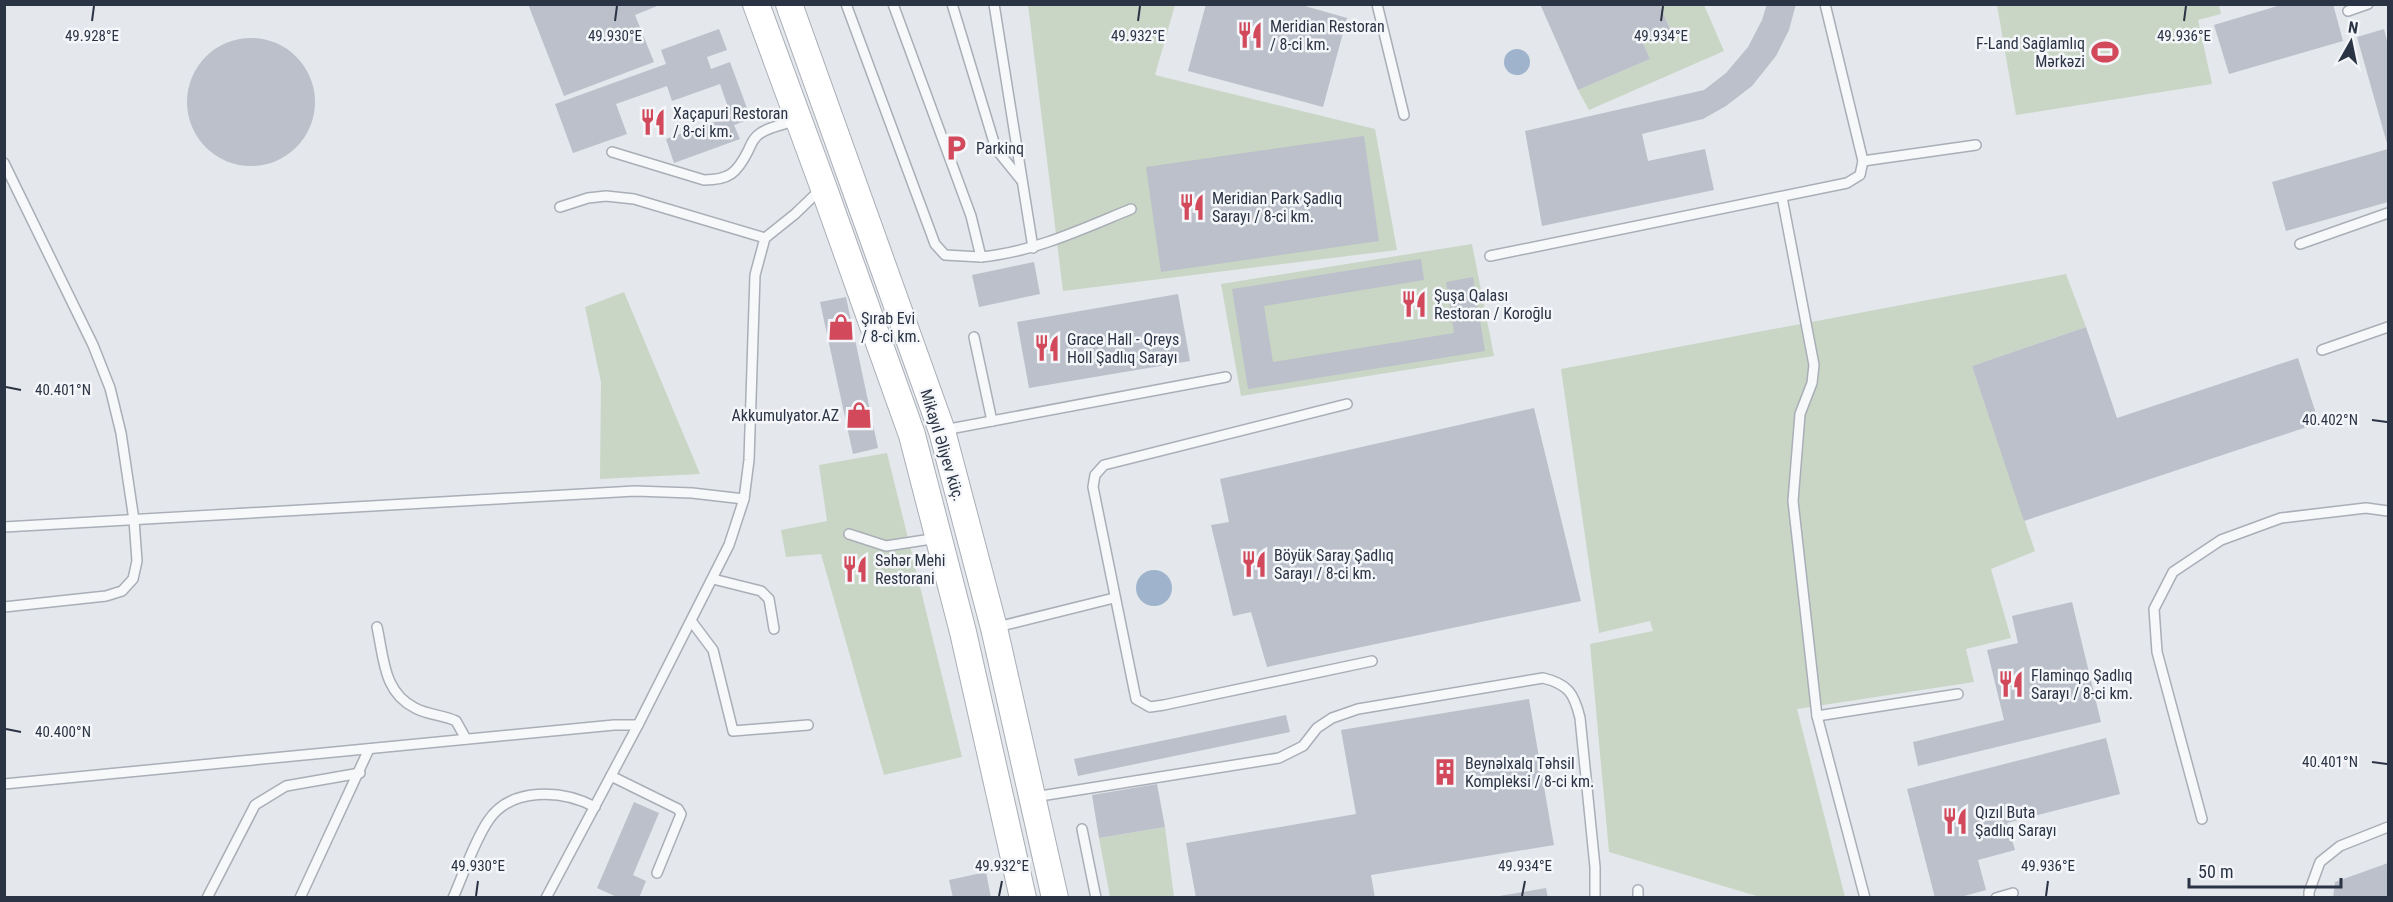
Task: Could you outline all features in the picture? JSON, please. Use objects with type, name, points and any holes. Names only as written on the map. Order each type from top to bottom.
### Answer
[{"type":"main road","points":[[756,4],[824,186],[912,435],[963,632],[1023,897]]},
{"type":"main road","name":"Mikayıl Əliyev küç.","points":[[789,4],[942,431],[994,628],[1055,897]]},
{"type":"lane","points":[[846,4],[935,244],[945,255],[981,257],[1006,255],[1033,248],[1131,209]]},
{"type":"lane","points":[[893,4],[971,216],[981,257]]},
{"type":"lane","points":[[952,4],[996,149],[1022,182]]},
{"type":"lane","points":[[994,4],[1033,248]]},
{"type":"lane","points":[[1377,4],[1404,115]]},
{"type":"lane","points":[[1490,256],[1847,183],[1860,175],[1863,161],[1825,4]]},
{"type":"lane","points":[[2348,11],[2368,4]]},
{"type":"lane","points":[[612,152],[704,180],[719,180],[733,175],[760,132],[798,120]]},
{"type":"lane","points":[[1863,161],[1976,145]]},
{"type":"lane","points":[[4,163],[93,345],[110,388],[134,520],[137,561],[133,579],[122,591],[76,601],[4,607]]},
{"type":"lane","points":[[546,897],[638,726],[729,545],[744,499],[749,460],[755,275],[765,238],[795,214],[824,186]]},
{"type":"lane","points":[[560,207],[597,197],[634,199],[765,238]]},
{"type":"lane","points":[[1782,197],[1814,365],[1812,383],[1800,414],[1792,501],[1817,716],[1865,897]]},
{"type":"lane","points":[[2300,244],[2388,213]]},
{"type":"lane","points":[[2322,350],[2388,327]]},
{"type":"lane","points":[[974,337],[992,421]]},
{"type":"lane","points":[[942,431],[1226,376]]},
{"type":"lane","points":[[1347,404],[1104,465],[1095,476],[1093,487],[1136,699],[1150,707],[1372,661]]},
{"type":"lane","points":[[4,527],[635,491],[692,493],[744,499]]},
{"type":"lane","points":[[2202,819],[2157,652],[2154,609],[2173,572],[2221,540],[2281,518],[2366,508],[2388,511]]},
{"type":"lane","points":[[849,534],[886,546],[938,538]]},
{"type":"lane","points":[[713,579],[761,591],[769,599],[774,629]]},
{"type":"lane","points":[[994,628],[1114,598]]},
{"type":"lane","points":[[692,622],[713,650],[733,731],[808,725]]},
{"type":"lane","points":[[377,627],[389,685],[397,695],[414,708],[456,721],[466,739]]},
{"type":"lane","points":[[1033,797],[1280,758],[1303,746],[1317,728],[1332,718],[1358,709],[1543,678],[1558,682],[1575,696],[1580,718],[1595,867],[1595,897]]},
{"type":"lane","points":[[1817,716],[1958,694]]},
{"type":"lane","points":[[4,784],[614,725],[638,726]]},
{"type":"lane","points":[[300,897],[360,773],[369,749]]},
{"type":"lane","points":[[207,897],[255,805],[286,786],[360,773]]},
{"type":"lane","points":[[611,776],[678,809],[681,814],[657,873]]},
{"type":"lane","points":[[453,897],[488,821],[506,804],[528,796],[562,794],[595,807]]},
{"type":"lane","points":[[2309,897],[2320,862],[2340,846],[2388,827]]},
{"type":"lane","points":[[1082,829],[1096,897]]},
{"type":"lane","points":[[1996,897],[2013,893]]},
{"type":"green space","points":[[1028,5],[1175,5],[1155,75],[1375,129],[1397,250],[1063,291]]},
{"type":"green space","points":[[1659,5],[1704,5],[1724,51],[1589,110],[1578,90],[1650,59],[1643,43],[1671,30]]},
{"type":"green space","name":"F-Land Sağlamlıq Mərkəzi","points":[[1997,5],[2219,5],[2221,14],[2198,20],[2212,84],[2016,115]]},
{"type":"green space","points":[[1472,244],[1494,356],[1241,396],[1221,284]]},
{"type":"green space","points":[[2066,274],[2086,327],[1972,366],[2035,551],[1991,569],[2011,638],[1966,649],[1974,682],[1797,709],[1845,897],[1760,897],[1609,852],[1590,644],[1653,631],[1650,621],[1599,633],[1561,369]]},
{"type":"green space","points":[[624,292],[700,474],[600,479],[601,382],[585,307]]},
{"type":"green space","points":[[887,453],[962,757],[884,775],[821,554],[786,557],[781,530],[827,521],[819,465]]},
{"type":"green space","points":[[1165,827],[1174,897],[1110,897],[1099,838]]},
{"type":"water","points":[[1517,49],[1526,53],[1530,62],[1526,71],[1517,75],[1508,71],[1504,62],[1508,53]]},
{"type":"water","points":[[1154,570],[1166,576],[1172,588],[1166,600],[1154,606],[1142,600],[1136,588],[1142,576]]},
{"type":"building","points":[[528,4],[662,4],[635,15],[654,62],[564,96]]},
{"type":"building","points":[[1206,4],[1298,4],[1347,18],[1323,107],[1188,71]]},
{"type":"building","points":[[1540,4],[1659,4],[1671,31],[1643,43],[1650,59],[1578,90]]},
{"type":"building","points":[[1767,4],[1796,4],[1789,30],[1776,56],[1752,86],[1726,106],[1703,119],[1642,134],[1648,161],[1705,149],[1714,190],[1542,226],[1525,131],[1704,90],[1726,73],[1748,47],[1762,20]]},
{"type":"building","points":[[2284,4],[2333,4],[2343,41],[2229,74],[2214,25]]},
{"type":"building","points":[[719,29],[727,50],[707,57],[711,69],[730,62],[751,119],[734,125],[740,139],[674,163],[666,139],[731,116],[720,84],[672,101],[667,86],[616,104],[627,134],[573,153],[555,104],[666,64],[661,50]]},
{"type":"building","points":[[2384,29],[2388,45],[2388,147],[2357,37]]},
{"type":"building","points":[[251,38],[275,43],[296,57],[310,78],[315,102],[310,126],[296,147],[275,161],[251,166],[227,161],[206,147],[192,126],[187,102],[192,78],[206,57],[227,43]]},
{"type":"building","points":[[1364,136],[1379,241],[1161,272],[1146,167]]},
{"type":"building","points":[[2388,149],[2388,202],[2286,231],[2272,182]]},
{"type":"building","points":[[1421,259],[1424,280],[1264,306],[1273,362],[1454,333],[1446,282],[1473,277],[1485,351],[1248,389],[1232,289]]},
{"type":"building","points":[[1034,262],[1040,294],[979,307],[972,275]]},
{"type":"building","points":[[1178,294],[1190,361],[1029,388],[1017,322]]},
{"type":"building","points":[[846,297],[878,448],[853,454],[820,302]]},
{"type":"building","points":[[2086,327],[2117,418],[2298,358],[2319,423],[2024,521],[1972,366]]},
{"type":"building","points":[[1534,408],[1581,601],[1267,667],[1251,612],[1233,616],[1211,525],[1229,522],[1220,479]]},
{"type":"building","points":[[2072,602],[2101,722],[1918,766],[1913,742],[2004,720],[1987,650],[2018,643],[2012,616]]},
{"type":"building","name":"Beynəlxalq Təhsil Kompleksi / 8-ci km.","points":[[1529,699],[1554,845],[1371,875],[1375,898],[1196,898],[1186,843],[1356,814],[1341,730]]},
{"type":"building","points":[[1286,715],[1290,732],[1078,776],[1074,759]]},
{"type":"building","points":[[2106,738],[2120,794],[2007,823],[2015,850],[1978,860],[1986,890],[1957,898],[1935,898],[1907,789]]},
{"type":"building","points":[[1157,784],[1165,827],[1099,838],[1092,795]]},
{"type":"building","points":[[634,802],[659,813],[633,875],[646,881],[639,898],[619,898],[597,888]]},
{"type":"building","points":[[2388,863],[2388,898],[2333,898],[2335,882]]},
{"type":"building","points":[[986,872],[991,898],[953,898],[949,880]]},
{"type":"building","points":[[1546,888],[1548,898],[1499,898],[1499,896]]},
{"type":"place","name":"Meridian Restoran / 8-ci km.","points":[[1250,35]]},
{"type":"place","name":"F-Land Sağlamlıq Mərkəzi","points":[[2105,52]]},
{"type":"place","name":"Xaçapuri Restoran / 8-ci km.","points":[[653,122]]},
{"type":"place","name":"Parkinq","points":[[956,148]]},
{"type":"place","name":"Meridian Park Şadlıq Sarayı / 8-ci km.","points":[[1192,207]]},
{"type":"place","name":"Şuşa Qalası Restoran / Koroğlu","points":[[1414,304]]},
{"type":"place","name":"Şırab Evi / 8-ci km.","points":[[841,327]]},
{"type":"place","name":"Grace Hall - Qreys Holl Şadlıq Sarayı","points":[[1047,348]]},
{"type":"place","name":"Akkumulyator.AZ","points":[[859,415]]},
{"type":"place","name":"Böyük Saray Şadlıq Sarayı / 8-ci km.","points":[[1254,564]]},
{"type":"place","name":"Səhər Mehi Restorani","points":[[855,569]]},
{"type":"place","name":"Flaminqo Şadlıq Sarayı / 8-ci km.","points":[[2011,684]]},
{"type":"place","name":"Beynəlxalq Təhsil Kompleksi / 8-ci km.","points":[[1445,772]]},
{"type":"place","name":"Qızıl Buta Şadlıq Sarayı","points":[[1955,821]]}]
